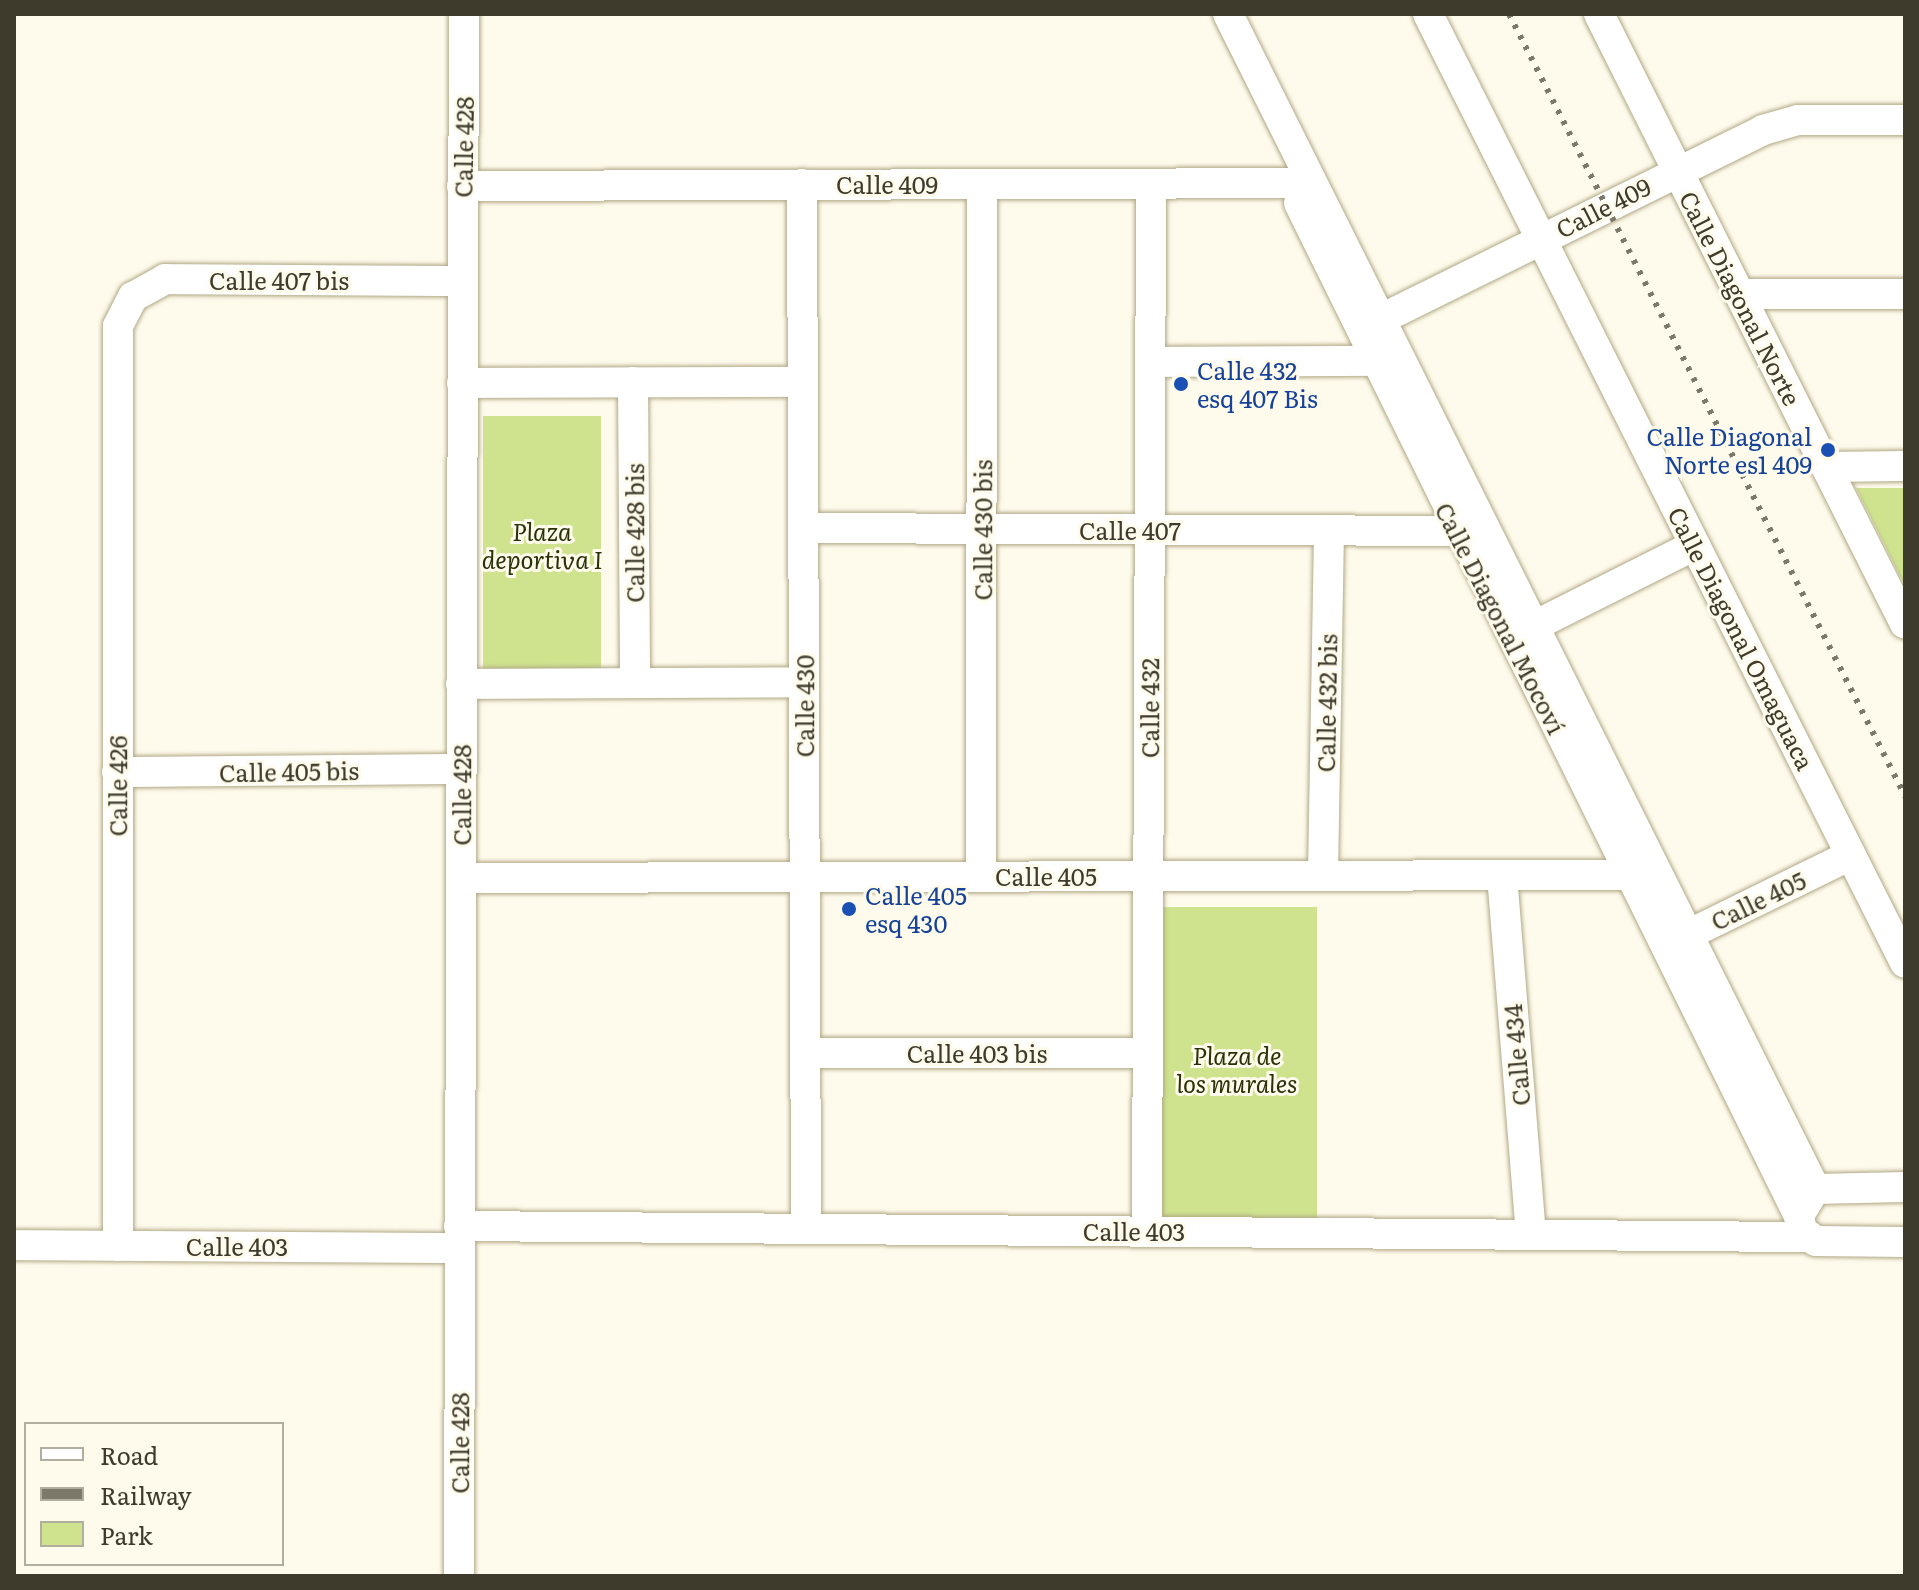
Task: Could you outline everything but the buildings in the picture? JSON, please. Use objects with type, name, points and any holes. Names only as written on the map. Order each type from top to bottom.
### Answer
[{"type":"street","name":"Calle 428","points":[[459,1576],[464,14]]},
{"type":"street","name":"Calle Diagonal Mocoví","points":[[1228,14],[1291,142],[1300,183],[1522,632],[1677,940],[1815,1189]]},
{"type":"street","name":"Calle Diagonal Omaguaca","points":[[1428,14],[1905,963]]},
{"type":"street","name":"Calle Diagonal Norte","points":[[1599,14],[1905,624]]},
{"type":"street","name":"Calle 409","points":[[1370,324],[1677,170],[1781,124],[1905,120]]},
{"type":"street","name":"Calle 409","points":[[462,186],[1300,183]]},
{"type":"street","name":"Calle 430","points":[[802,184],[806,1229]]},
{"type":"street","name":"Calle 430 bis","points":[[981,876],[982,184]]},
{"type":"street","name":"Calle 432","points":[[1147,1232],[1151,184]]},
{"type":"street","name":"Calle 407 bis","points":[[118,326],[133,297],[165,279],[462,281]]},
{"type":"street","points":[[1739,294],[1905,294]]},
{"type":"street","name":"Calle Diagonal Mocoví","points":[[1370,324],[1375,361],[1457,531],[1522,632],[1631,875],[1677,940],[1804,1226]]},
{"type":"street","name":"Calle 426","points":[[118,326],[118,1246]]},
{"type":"street","points":[[1151,362],[1375,361]]},
{"type":"street","name":"Calle 428 bis","points":[[633,382],[635,683]]},
{"type":"street","points":[[462,383],[803,382]]},
{"type":"street","points":[[1826,467],[1905,466]]},
{"type":"street","name":"Calle 407","points":[[804,528],[1457,531]]},
{"type":"street","name":"Calle 432 bis","points":[[1323,875],[1329,530]]},
{"type":"street","points":[[1522,632],[1695,545]]},
{"type":"street","points":[[461,684],[804,682]]},
{"type":"street","name":"Calle 405 bis","points":[[117,772],[461,769]]},
{"type":"street","name":"Calle 405","points":[[1677,940],[1851,855]]},
{"type":"street","name":"Calle 434","points":[[1502,875],[1531,1234]]},
{"type":"street","name":"Calle 405","points":[[461,878],[1631,875]]},
{"type":"street","name":"Calle 403 bis","points":[[806,1053],[1148,1053]]},
{"type":"street","points":[[1804,1226],[1815,1189],[1905,1187]]},
{"type":"street","name":"Calle 403","points":[[14,1245],[118,1246],[806,1229],[1531,1234],[1804,1226],[1905,1242]]},
{"type":"green space","name":"Plaza deportiva I","points":[[483,416],[601,416],[601,676],[483,676]]},
{"type":"green space","points":[[1856,488],[1905,488],[1905,586]]},
{"type":"green space","name":"Plaza de los murales","points":[[1158,907],[1317,907],[1317,1225],[1158,1225]]},
{"type":"railway","points":[[1509,14],[1905,796]]},
{"type":"place","name":"Calle 432 esq 407 Bis","points":[[1181,384]]},
{"type":"place","name":"Calle Diagonal Norte es1 409","points":[[1828,450]]},
{"type":"place","name":"Calle 405 esq 430","points":[[849,909]]}]
